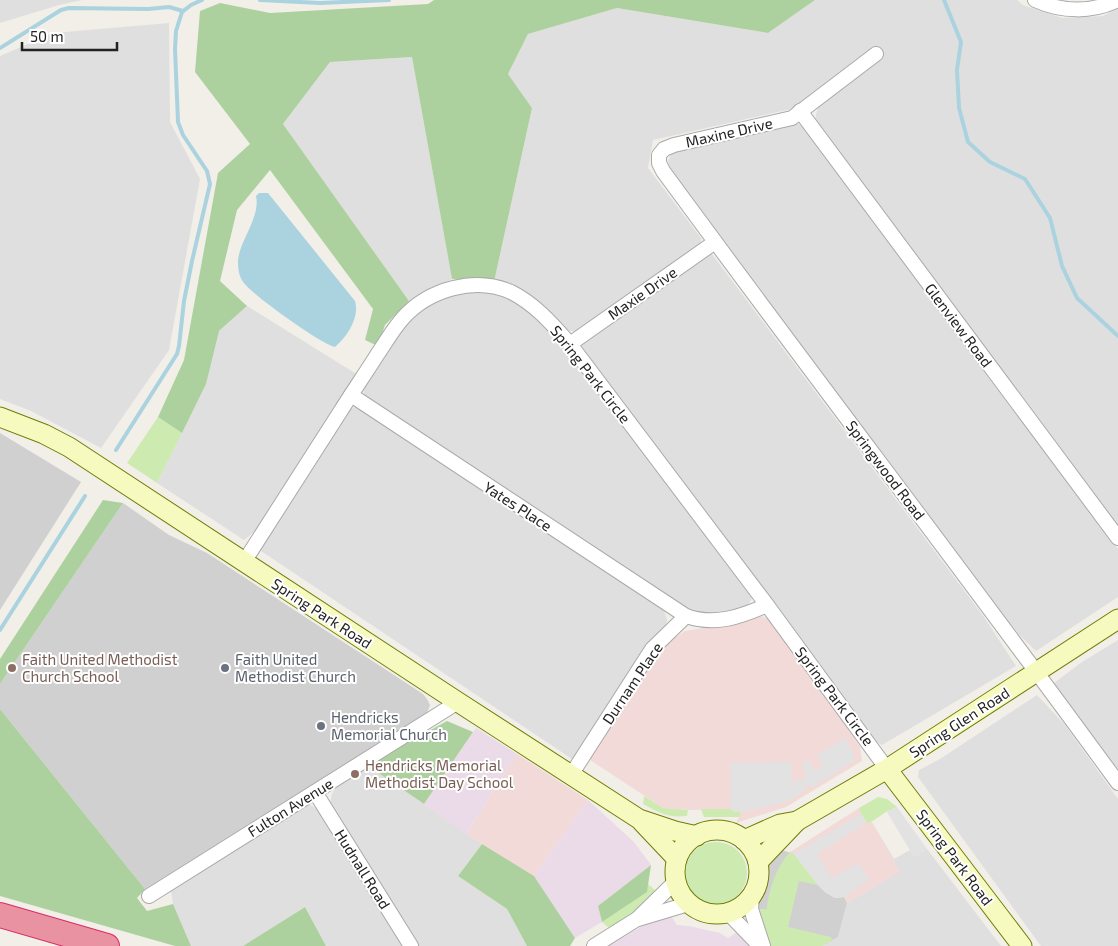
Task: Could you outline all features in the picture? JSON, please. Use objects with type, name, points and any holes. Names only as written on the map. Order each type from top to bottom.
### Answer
[{"type":"highway","points":[[0,915],[107,946]]},
{"type":"main road","name":"Spring Park Road","points":[[0,417],[44,434],[69,447],[639,819],[696,836]]},
{"type":"main road","name":"Spring Glen Road","points":[[758,862],[797,821],[888,768],[1118,619]]},
{"type":"main road","name":"Spring Park Road","points":[[888,768],[1022,946]]},
{"type":"main road","name":"Spring Park Road","points":[[639,819],[677,859]]},
{"type":"main road","name":"Spring Glen Road","points":[[744,840],[780,824],[797,821]]},
{"type":"main road","points":[[713,830],[730,832],[744,840],[753,850],[758,862],[759,876],[752,896],[742,906],[720,915],[703,912],[688,904],[680,894],[675,874],[677,859],[685,845],[696,836],[713,830]]},
{"type":"street","points":[[1035,0],[1065,9],[1088,10],[1118,0]]},
{"type":"street","name":"Maxine Drive","points":[[659,155],[664,149],[674,145],[792,118],[876,54]]},
{"type":"street","name":"Glenview Road","points":[[800,111],[1118,538]]},
{"type":"street","name":"Springwood Road","points":[[659,155],[662,171],[1118,783]]},
{"type":"street","name":"Maxie Drive","points":[[570,344],[715,242]]},
{"type":"street","name":"Spring Park Circle","points":[[244,562],[351,395],[404,317],[429,297],[445,290],[476,285],[496,287],[510,292],[538,310],[570,344],[888,768]]},
{"type":"street","name":"Yates Place","points":[[351,395],[686,616]]},
{"type":"street","points":[[686,616],[696,620],[716,621],[742,616],[767,605]]},
{"type":"street","name":"Durnam Place","points":[[571,776],[652,649],[686,616]]},
{"type":"street","name":"Fulton Avenue","points":[[149,896],[458,702]]},
{"type":"street","name":"Hudnall Road","points":[[315,792],[411,946]]},
{"type":"street","points":[[594,946],[637,919],[676,882]]},
{"type":"street","points":[[752,896],[752,908],[762,946]]},
{"type":"street","points":[[637,919],[688,904]]},
{"type":"street","points":[[728,913],[762,946]]},
{"type":"shaded area","points":[[0,0],[82,0],[0,23]]},
{"type":"shaded area","points":[[815,0],[1017,0],[1023,5],[1062,18],[1103,16],[1118,8],[1118,530],[815,119],[818,107],[869,68],[859,57],[791,109],[653,140],[648,168],[701,238],[701,245],[577,331],[567,331],[494,282],[532,108],[508,74],[528,34],[617,8],[768,33]]},
{"type":"shaded area","points":[[169,23],[170,122],[200,179],[169,350],[101,448],[31,411],[0,399],[0,56],[53,33]]},
{"type":"shaded area","points":[[412,57],[452,279],[409,301],[283,124],[330,62]]},
{"type":"shaded area","points":[[797,123],[805,128],[1118,549],[1118,597],[1036,651],[1004,620],[671,174],[668,161],[671,154],[676,150]]},
{"type":"shaded area","points":[[706,253],[712,254],[984,617],[1016,666],[882,745],[877,742],[582,353],[582,344],[585,339]]},
{"type":"shaded area","points":[[472,292],[496,293],[508,297],[529,310],[554,333],[750,592],[752,598],[747,607],[732,615],[696,615],[367,401],[363,385],[392,340],[412,316],[425,306],[451,295]]},
{"type":"shaded area","points":[[247,306],[358,375],[254,532],[244,540],[157,483],[206,384],[216,334]]},
{"type":"shaded area","points":[[356,407],[363,409],[663,608],[667,620],[666,628],[581,751],[572,759],[261,551],[260,545],[350,409]]},
{"type":"shaded area","points":[[0,433],[81,482],[0,610]]},
{"type":"shaded area","points":[[123,503],[169,535],[207,553],[423,694],[430,705],[426,716],[145,889],[0,709],[0,684]]},
{"type":"shaded area","points":[[761,616],[771,620],[777,626],[860,747],[862,761],[786,807],[736,823],[739,817],[731,809],[688,810],[663,808],[587,758],[659,648],[685,631],[744,621]]},
{"type":"shaded area","points":[[1118,640],[1118,775],[1056,689],[1054,683],[1082,662]]},
{"type":"shaded area","points":[[1037,695],[1065,725],[1118,799],[1118,946],[1041,946],[918,777],[919,770],[940,759]]},
{"type":"shaded area","points":[[476,728],[517,754],[466,834],[424,804]]},
{"type":"shaded area","points":[[845,738],[855,760],[814,786],[807,785],[800,795],[782,803],[741,812],[735,812],[731,809],[731,763],[791,762],[792,795],[794,781],[805,780],[802,765],[808,760],[815,771],[823,766],[817,755]]},
{"type":"shaded area","points":[[517,754],[588,800],[534,876],[466,834]]},
{"type":"shaded area","points":[[367,765],[482,844],[458,876],[507,909],[527,946],[417,946],[330,804],[332,794],[339,783]]},
{"type":"shaded area","points":[[588,800],[634,842],[651,865],[598,906],[602,922],[575,938],[534,876]]},
{"type":"shaded area","points":[[309,805],[319,809],[404,946],[326,946],[305,907],[243,946],[191,946],[173,904],[171,891],[300,807]]},
{"type":"shaded area","points":[[897,807],[927,849],[914,857],[887,812]]},
{"type":"shaded area","points":[[859,808],[868,824],[872,822],[900,872],[847,903],[844,897],[790,852]]},
{"type":"shaded area","points":[[861,814],[867,822],[817,854],[832,878],[858,863],[869,880],[844,897],[835,898],[818,885],[794,854]]},
{"type":"shaded area","points":[[872,822],[894,859],[910,850],[914,857],[927,849],[1001,946],[822,946],[838,937],[847,903],[899,872]]},
{"type":"shaded area","points":[[782,850],[794,854],[806,872],[825,892],[835,898],[844,897],[847,903],[838,937],[822,946],[770,946],[758,909],[760,891],[769,861]]},
{"type":"shaded area","points":[[670,914],[677,925],[720,933],[728,938],[739,931],[752,946],[609,946],[652,920]]},
{"type":"green space","points":[[434,0],[815,0],[768,33],[617,8],[528,34],[508,74],[532,108],[494,282],[452,279],[412,57],[330,62],[283,124],[409,301],[385,325],[378,346],[365,340],[373,309],[270,170],[237,210],[220,281],[247,306],[219,331],[206,384],[182,433],[158,417],[184,360],[218,173],[250,144],[195,72],[200,11],[220,3],[270,13],[428,4]]},
{"type":"green space","points":[[158,417],[182,433],[157,483],[127,463]]},
{"type":"green space","points":[[103,500],[123,503],[0,684],[0,659]]},
{"type":"green space","points":[[0,709],[145,889],[137,898],[147,911],[173,904],[191,946],[175,946],[0,896]]},
{"type":"green space","points":[[447,721],[473,732],[424,804],[367,765]]},
{"type":"green space","points":[[644,796],[663,808],[688,810],[687,816],[674,816],[659,812],[643,804]]},
{"type":"green space","points":[[878,797],[887,799],[897,807],[868,824],[859,808]]},
{"type":"green space","points":[[701,809],[731,809],[735,812],[741,812],[739,817],[704,817]]},
{"type":"green space","points":[[716,842],[733,847],[738,851],[742,856],[747,873],[742,890],[738,895],[733,899],[716,904],[699,899],[694,895],[690,890],[685,873],[690,856],[694,851],[699,847]]},
{"type":"green space","points":[[482,844],[534,876],[575,938],[570,946],[527,946],[507,909],[458,876]]},
{"type":"green space","points":[[790,852],[794,854],[818,885],[799,881],[788,927],[831,937],[832,940],[822,946],[770,946],[758,909],[767,909],[774,878],[781,863]]},
{"type":"green space","points":[[651,865],[647,892],[602,922],[598,906]]},
{"type":"green space","points":[[648,884],[657,892],[638,909],[609,928],[602,922],[646,892]]},
{"type":"green space","points":[[305,907],[326,946],[243,946]]},
{"type":"water","points":[[259,193],[268,193],[355,301],[356,314],[354,320],[344,338],[335,347],[316,338],[273,308],[250,289],[241,278],[238,267],[239,255],[253,221],[257,204],[256,196]]},
{"type":"waterway","points":[[116,450],[177,354],[184,301],[210,184],[207,171],[183,135],[178,122],[176,31],[182,12],[202,0]]},
{"type":"waterway","points":[[260,0],[320,3],[389,0]]},
{"type":"waterway","points":[[944,0],[961,42],[957,70],[959,108],[968,142],[990,162],[1025,179],[1050,218],[1062,266],[1077,298],[1118,336]]},
{"type":"waterway","points":[[0,48],[61,10],[69,8],[148,9],[169,7],[183,11]]},
{"type":"waterway","points":[[0,630],[85,496]]},
{"type":"place","name":"Faith United Methodist Church School","points":[[12,668]]},
{"type":"place","name":"Faith United Methodist Church","points":[[225,668]]},
{"type":"place","name":"Hendricks Memorial Church","points":[[321,726]]},
{"type":"place","name":"Hendricks Memorial Methodist Day School","points":[[355,774]]}]
